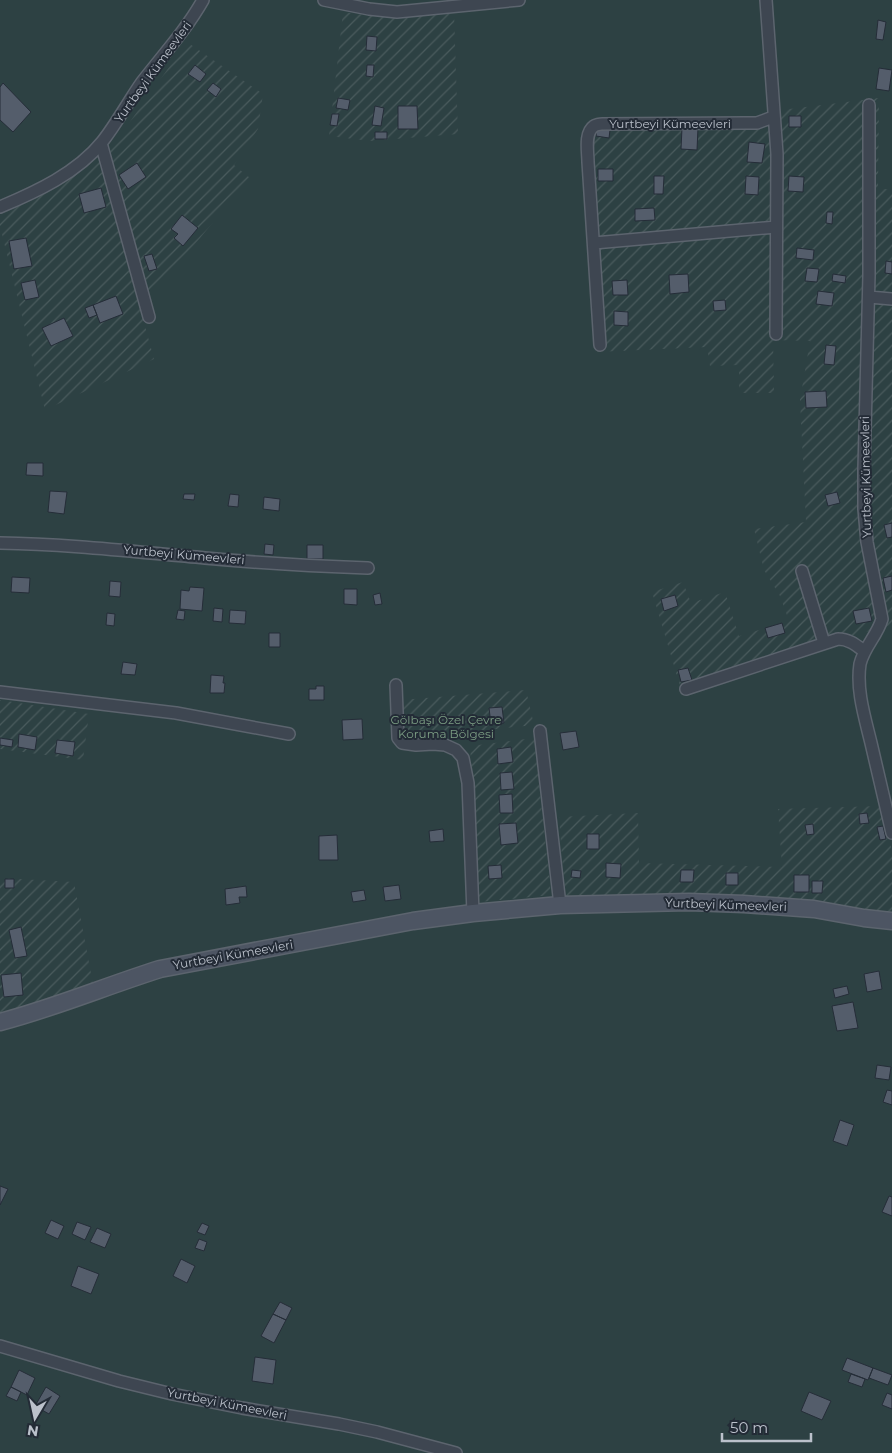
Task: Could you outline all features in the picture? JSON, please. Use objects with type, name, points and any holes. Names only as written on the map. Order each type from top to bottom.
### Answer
[{"type":"street","name":"Yurtbeyi Kümeevleri","points":[[0,207],[58,178],[76,166],[101,143],[142,83],[178,39],[203,0]]},
{"type":"street","points":[[324,0],[369,9],[397,12],[518,0]]},
{"type":"street","points":[[766,0],[777,154],[776,334]]},
{"type":"street","name":"Yurtbeyi Kümeevleri","points":[[869,105],[869,297],[864,509],[867,542],[882,619],[875,637],[864,651],[859,685],[892,833]]},
{"type":"street","name":"Yurtbeyi Kümeevleri","points":[[600,345],[588,146],[588,135],[594,126],[602,124],[757,123],[773,117]]},
{"type":"street","points":[[101,143],[149,317]]},
{"type":"street","points":[[594,243],[776,227]]},
{"type":"street","points":[[869,297],[892,299]]},
{"type":"street","name":"Yurtbeyi Kümeevleri","points":[[0,543],[52,544],[214,559],[368,568]]},
{"type":"street","points":[[802,571],[824,643]]},
{"type":"street","points":[[686,689],[838,639],[852,642],[864,651]]},
{"type":"street","points":[[396,685],[398,738],[402,743],[416,746],[445,745],[456,750],[463,758],[468,783],[473,913]]},
{"type":"street","points":[[0,692],[176,713],[289,734]]},
{"type":"street","points":[[540,731],[560,905]]},
{"type":"street","name":"Yurtbeyi Kümeevleri","points":[[0,1022],[160,969],[414,921],[473,913],[560,905],[689,902],[804,908],[870,919],[892,920]]},
{"type":"street","name":"Yurtbeyi Kümeevleri","points":[[0,1346],[172,1394],[339,1424],[456,1453]]},
{"type":"green space","name":"Gölbaşı Özel Çevre Koruma Bölgesi","points":[[0,0],[892,0],[892,1453],[0,1453]]},
{"type":"green space","points":[[343,12],[379,17],[405,17],[454,12],[458,134],[370,141],[329,136]]},
{"type":"green space","points":[[187,42],[263,94],[258,129],[234,165],[250,178],[150,298],[109,151]]},
{"type":"green space","points":[[879,98],[878,188],[892,190],[892,625],[851,636],[829,637],[680,686],[652,592],[683,582],[691,603],[725,592],[739,636],[789,621],[780,596],[764,570],[754,529],[806,522],[800,400],[810,341],[773,340],[774,393],[739,393],[739,365],[710,366],[707,347],[596,352],[584,158],[585,121],[756,119],[765,112]]},
{"type":"green space","points":[[99,158],[154,359],[45,410],[0,226],[0,215],[51,189]]},
{"type":"green space","points":[[526,690],[534,725],[405,739],[401,700]]},
{"type":"green space","points":[[0,700],[89,714],[83,760],[0,749]]},
{"type":"green space","points":[[534,738],[551,895],[479,902],[470,746]]},
{"type":"green space","points":[[881,806],[892,851],[892,912],[784,899],[565,896],[559,817],[638,813],[639,863],[782,867],[778,809]]},
{"type":"green space","points":[[0,878],[74,882],[93,984],[42,1004],[0,1015]]},
{"type":"building","points":[[878,20],[886,22],[883,40],[876,39]]},
{"type":"building","points":[[367,36],[377,37],[376,51],[366,50]]},
{"type":"building","points":[[195,65],[206,74],[200,82],[188,74]]},
{"type":"building","points":[[367,65],[374,65],[373,77],[366,76]]},
{"type":"building","points":[[879,68],[892,70],[889,91],[876,89]]},
{"type":"building","points":[[3,83],[31,112],[13,132],[0,120],[0,87]]},
{"type":"building","points":[[213,83],[221,89],[216,97],[207,90]]},
{"type":"building","points":[[338,98],[350,100],[348,110],[336,108]]},
{"type":"building","points":[[375,106],[384,108],[381,126],[372,125]]},
{"type":"building","points":[[398,106],[417,106],[418,129],[398,129]]},
{"type":"building","points":[[332,114],[339,114],[337,126],[330,125]]},
{"type":"building","points":[[789,116],[801,116],[801,127],[789,127]]},
{"type":"building","points":[[597,128],[610,130],[609,138],[596,136]]},
{"type":"building","points":[[682,128],[698,128],[697,150],[681,149]]},
{"type":"building","points":[[375,132],[387,132],[387,139],[375,139]]},
{"type":"building","points":[[749,142],[765,144],[762,163],[747,162]]},
{"type":"building","points":[[137,163],[146,177],[128,189],[119,175]]},
{"type":"building","points":[[598,169],[613,169],[613,181],[598,181]]},
{"type":"building","points":[[654,176],[664,176],[663,194],[654,194]]},
{"type":"building","points":[[746,176],[759,177],[758,195],[745,194]]},
{"type":"building","points":[[789,176],[804,177],[803,192],[788,191]]},
{"type":"building","points":[[101,188],[106,207],[84,213],[79,194]]},
{"type":"building","points":[[654,208],[655,220],[635,221],[635,209]]},
{"type":"building","points":[[827,212],[833,212],[832,224],[826,223]]},
{"type":"building","points":[[182,215],[198,228],[183,246],[174,238],[178,234],[171,229]]},
{"type":"building","points":[[26,238],[32,266],[14,269],[9,241]]},
{"type":"building","points":[[797,248],[814,250],[813,260],[796,258]]},
{"type":"building","points":[[152,254],[157,269],[149,271],[144,256]]},
{"type":"building","points":[[886,261],[892,262],[892,274],[885,273]]},
{"type":"building","points":[[807,268],[819,269],[817,282],[805,281]]},
{"type":"building","points":[[688,274],[689,292],[670,294],[669,275]]},
{"type":"building","points":[[833,274],[846,276],[845,283],[832,281]]},
{"type":"building","points":[[35,280],[39,297],[25,300],[21,283]]},
{"type":"building","points":[[627,280],[628,295],[613,295],[612,281]]},
{"type":"building","points":[[818,291],[834,293],[832,306],[816,304]]},
{"type":"building","points":[[116,296],[123,314],[100,323],[93,305]]},
{"type":"building","points":[[725,300],[726,310],[714,311],[713,301]]},
{"type":"building","points":[[93,305],[97,315],[89,318],[85,308]]},
{"type":"building","points":[[614,311],[628,312],[628,326],[614,325]]},
{"type":"building","points":[[64,318],[73,336],[51,346],[42,328]]},
{"type":"building","points":[[826,345],[836,346],[834,365],[824,364]]},
{"type":"building","points":[[826,391],[827,407],[806,408],[805,392]]},
{"type":"building","points":[[27,463],[43,463],[43,476],[26,475]]},
{"type":"building","points":[[50,491],[67,492],[64,514],[48,512]]},
{"type":"building","points":[[837,492],[840,503],[828,506],[825,495]]},
{"type":"building","points":[[184,494],[195,494],[194,500],[183,499]]},
{"type":"building","points":[[230,494],[239,495],[238,507],[228,506]]},
{"type":"building","points":[[264,497],[280,499],[279,511],[263,509]]},
{"type":"building","points":[[892,523],[892,537],[887,538],[884,525]]},
{"type":"building","points":[[265,544],[274,545],[273,555],[264,554]]},
{"type":"building","points":[[307,545],[323,545],[323,559],[307,559]]},
{"type":"building","points":[[892,576],[892,590],[886,592],[883,578]]},
{"type":"building","points":[[12,577],[30,578],[29,593],[11,592]]},
{"type":"building","points":[[110,581],[121,582],[120,597],[109,596]]},
{"type":"building","points":[[190,587],[204,588],[202,611],[180,609],[181,590],[189,591]]},
{"type":"building","points":[[344,589],[357,589],[357,605],[344,604]]},
{"type":"building","points":[[380,593],[382,604],[375,605],[373,595]]},
{"type":"building","points":[[675,595],[678,606],[664,611],[661,599]]},
{"type":"building","points":[[214,608],[223,609],[222,622],[213,621]]},
{"type":"building","points":[[869,608],[872,621],[856,624],[853,611]]},
{"type":"building","points":[[178,610],[185,611],[184,620],[176,619]]},
{"type":"building","points":[[230,610],[246,611],[245,624],[229,623]]},
{"type":"building","points":[[107,613],[115,614],[114,626],[106,625]]},
{"type":"building","points":[[782,623],[785,633],[768,638],[765,628]]},
{"type":"building","points":[[269,633],[280,633],[280,647],[269,647]]},
{"type":"building","points":[[123,662],[137,664],[135,675],[121,674]]},
{"type":"building","points":[[688,668],[692,680],[681,682],[678,670]]},
{"type":"building","points":[[211,675],[224,676],[224,693],[210,693]]},
{"type":"building","points":[[316,686],[324,686],[324,700],[309,700],[309,689],[316,689]]},
{"type":"building","points":[[502,707],[504,723],[491,724],[489,708]]},
{"type":"building","points":[[362,719],[363,739],[343,740],[342,720]]},
{"type":"building","points":[[576,731],[579,747],[563,750],[560,733]]},
{"type":"building","points":[[19,734],[37,737],[35,750],[18,747]]},
{"type":"building","points":[[0,738],[13,740],[12,747],[0,745]]},
{"type":"building","points":[[57,740],[75,742],[73,756],[55,753]]},
{"type":"building","points":[[511,747],[513,762],[498,764],[497,749]]},
{"type":"building","points":[[512,772],[514,789],[501,790],[500,773]]},
{"type":"building","points":[[512,794],[513,813],[500,813],[499,795]]},
{"type":"building","points":[[867,813],[869,823],[860,824],[859,814]]},
{"type":"building","points":[[516,823],[518,843],[501,845],[499,824]]},
{"type":"building","points":[[813,824],[814,834],[807,835],[805,825]]},
{"type":"building","points":[[883,826],[886,839],[880,840],[877,827]]},
{"type":"building","points":[[443,829],[444,841],[430,842],[429,831]]},
{"type":"building","points":[[587,834],[599,834],[599,849],[587,849]]},
{"type":"building","points":[[337,835],[338,860],[319,860],[319,836]]},
{"type":"building","points":[[606,863],[621,864],[620,878],[606,877]]},
{"type":"building","points":[[501,865],[502,878],[489,879],[488,866]]},
{"type":"building","points":[[572,870],[581,871],[580,878],[571,877]]},
{"type":"building","points":[[681,870],[694,870],[693,882],[680,882]]},
{"type":"building","points":[[726,873],[738,873],[738,885],[726,885]]},
{"type":"building","points":[[794,875],[809,875],[809,892],[794,892]]},
{"type":"building","points":[[5,879],[14,879],[14,888],[5,888]]},
{"type":"building","points":[[812,881],[823,881],[822,893],[812,893]]},
{"type":"building","points":[[399,885],[401,899],[385,901],[383,887]]},
{"type":"building","points":[[246,886],[247,897],[239,897],[240,903],[226,905],[225,889]]},
{"type":"building","points":[[364,890],[366,900],[353,902],[351,892]]},
{"type":"building","points":[[21,927],[27,956],[15,958],[9,930]]},
{"type":"building","points":[[879,971],[882,989],[867,992],[864,974]]},
{"type":"building","points":[[21,973],[23,995],[4,997],[1,975]]},
{"type":"building","points":[[847,986],[849,994],[835,998],[833,989]]},
{"type":"building","points":[[853,1002],[858,1028],[837,1031],[832,1006]]},
{"type":"building","points":[[877,1065],[891,1067],[889,1080],[875,1078]]},
{"type":"building","points":[[887,1090],[892,1091],[892,1105],[883,1102]]},
{"type":"building","points":[[840,1120],[854,1125],[847,1146],[833,1141]]},
{"type":"building","points":[[0,1186],[8,1189],[0,1205]]},
{"type":"building","points":[[889,1196],[892,1197],[892,1216],[882,1212]]},
{"type":"building","points":[[51,1220],[64,1226],[58,1239],[45,1233]]},
{"type":"building","points":[[77,1222],[91,1227],[85,1240],[72,1234]]},
{"type":"building","points":[[202,1223],[209,1226],[205,1235],[197,1232]]},
{"type":"building","points":[[97,1228],[111,1234],[105,1248],[90,1242]]},
{"type":"building","points":[[199,1239],[207,1242],[204,1251],[195,1248]]},
{"type":"building","points":[[181,1259],[195,1266],[187,1283],[173,1276]]},
{"type":"building","points":[[78,1266],[99,1274],[91,1294],[71,1286]]},
{"type":"building","points":[[280,1302],[292,1308],[286,1320],[273,1314]]},
{"type":"building","points":[[273,1314],[286,1320],[274,1343],[261,1336]]},
{"type":"building","points":[[255,1357],[276,1360],[273,1384],[252,1381]]},
{"type":"building","points":[[847,1358],[873,1368],[868,1380],[842,1370]]},
{"type":"building","points":[[873,1368],[892,1375],[888,1385],[869,1378]]},
{"type":"building","points":[[19,1370],[35,1378],[27,1395],[11,1387]]},
{"type":"building","points":[[851,1374],[865,1379],[862,1387],[848,1382]]},
{"type":"building","points":[[11,1387],[21,1392],[17,1401],[6,1396]]},
{"type":"building","points":[[46,1387],[60,1396],[49,1414],[35,1406]]},
{"type":"building","points":[[809,1392],[831,1401],[822,1420],[801,1411]]},
{"type":"building","points":[[887,1393],[892,1395],[892,1409],[882,1405]]}]
